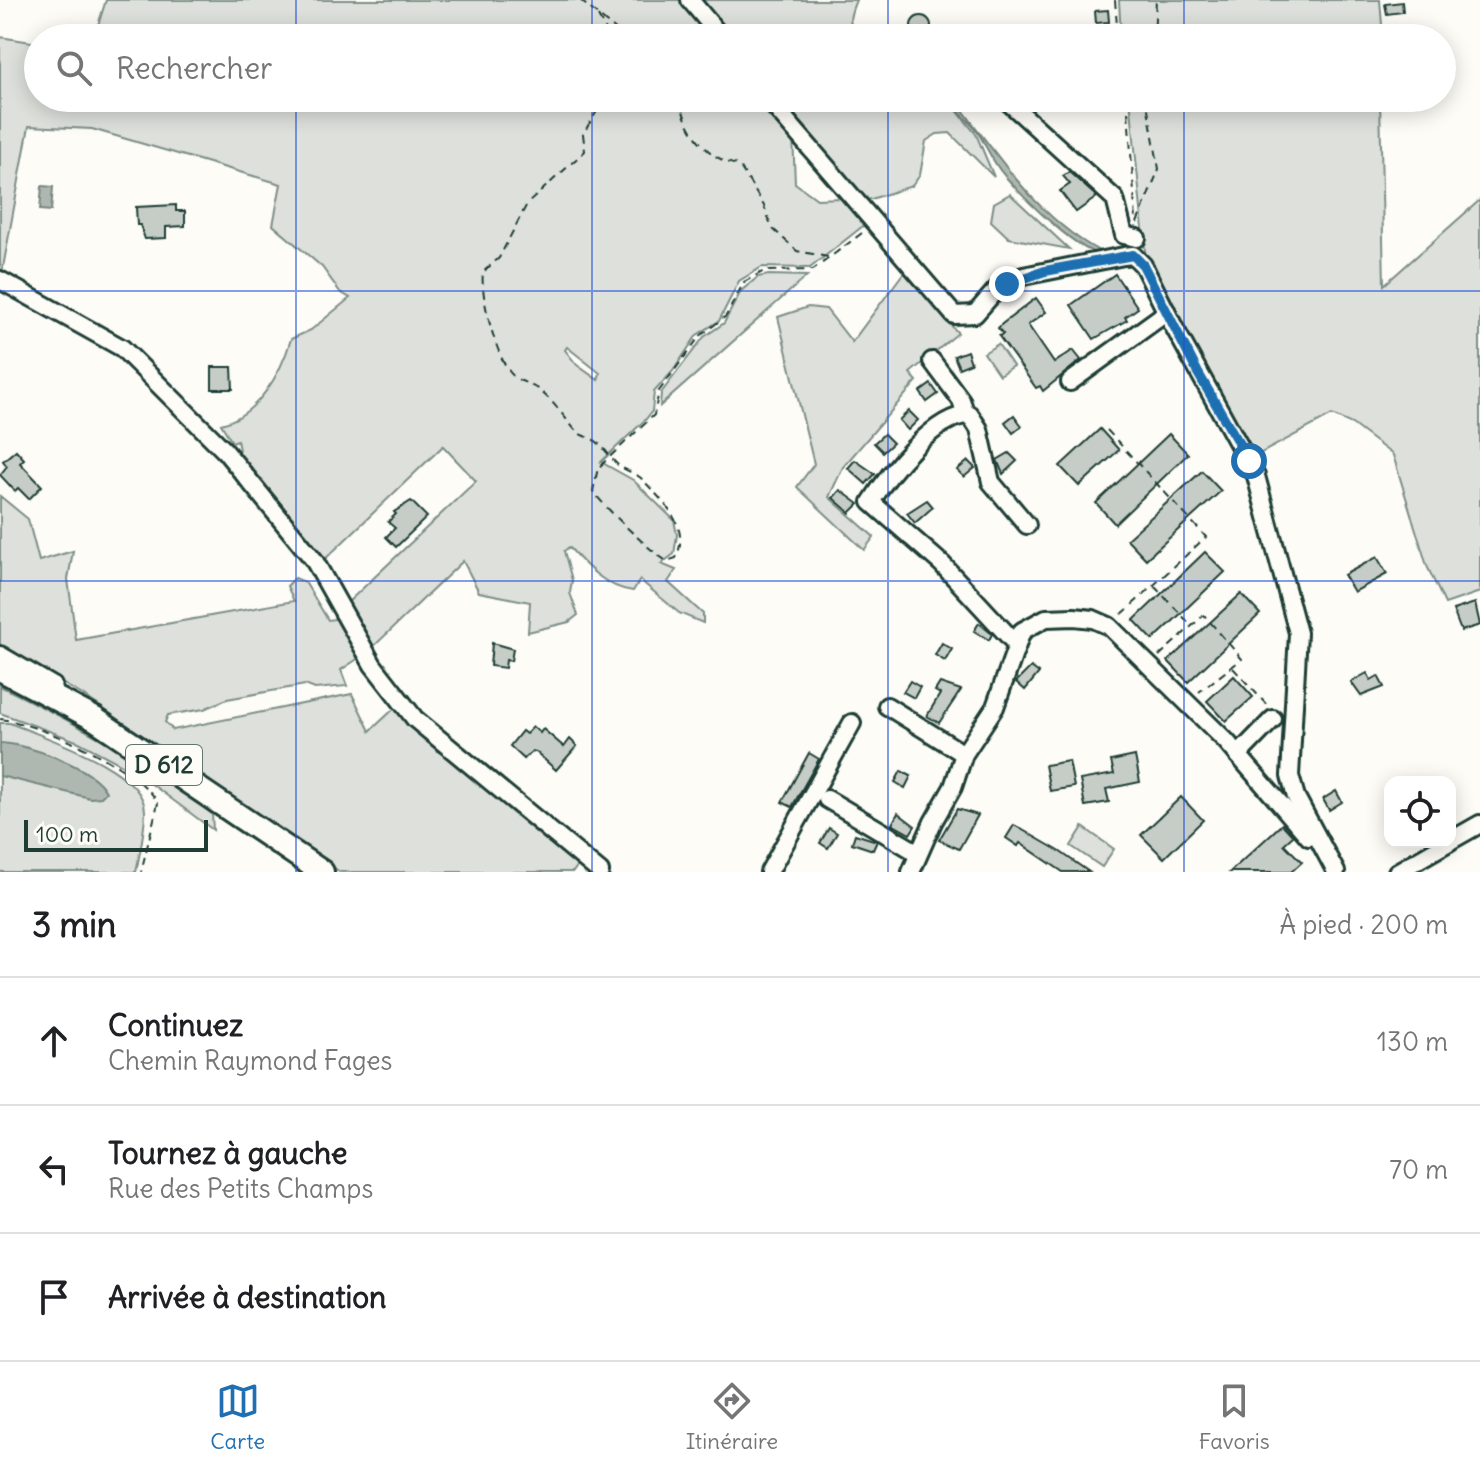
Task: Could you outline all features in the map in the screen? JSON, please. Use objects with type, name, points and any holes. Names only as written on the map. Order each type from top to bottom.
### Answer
[{"type":"highway","name":"D 612","points":[[0,669],[95,719],[322,872]]},
{"type":"street","points":[[690,0],[710,24]]},
{"type":"street","points":[[779,112],[954,315],[975,314],[996,290],[1023,276],[1133,255],[1143,265],[1256,476],[1298,633],[1290,776],[1296,797],[1332,865]]},
{"type":"street","points":[[1019,112],[1115,199],[1124,235],[1136,232]]},
{"type":"street","points":[[0,280],[122,348],[225,451],[314,560],[373,665],[415,719],[600,872]]},
{"type":"street","points":[[1070,382],[1167,312]]},
{"type":"street","points":[[932,361],[961,400],[966,415],[979,429],[991,482],[1027,525]]},
{"type":"street","points":[[966,415],[928,433],[871,502],[942,564],[1015,643]]},
{"type":"street","points":[[911,872],[953,787],[964,754],[995,707],[1015,643],[1022,631],[1046,618],[1084,618],[1109,626],[1238,755],[1332,865]]},
{"type":"street","points":[[0,655],[58,688],[95,719]]},
{"type":"street","points":[[887,706],[964,754]]},
{"type":"street","points":[[1238,755],[1270,712]]},
{"type":"street","points":[[769,872],[852,723]]},
{"type":"street","points":[[827,799],[918,853]]},
{"type":"street","points":[[1456,838],[1480,824]]},
{"type":"street","points":[[1397,872],[1439,848]]},
{"type":"path","points":[[580,0],[609,24]]},
{"type":"path","points":[[1115,0],[1117,24]]},
{"type":"path","points":[[1155,24],[1156,0]]},
{"type":"path","points":[[598,15],[603,24]]},
{"type":"path","points":[[596,112],[583,134],[585,151],[527,204],[499,258],[483,272],[481,286],[499,353],[509,370],[523,384],[535,387],[562,412],[578,433],[597,441],[609,455],[620,467],[643,480],[674,514],[680,539],[676,558],[667,561],[658,557],[622,519],[601,505],[593,491],[594,480],[609,455],[654,415],[659,391],[700,336],[726,316],[744,282],[764,271],[813,270],[875,224]]},
{"type":"path","points":[[683,112],[686,125],[723,163],[739,165],[772,228],[797,251],[831,257]]},
{"type":"path","points":[[1128,112],[1136,232]]},
{"type":"path","points":[[1136,232],[1159,169],[1149,112]]},
{"type":"path","points":[[1107,430],[1206,537],[1109,626]]},
{"type":"path","points":[[1153,585],[1192,626]]},
{"type":"path","points":[[1149,665],[1204,615],[1242,659],[1186,702]]},
{"type":"path","points":[[1232,667],[1270,712]]},
{"type":"path","points":[[0,719],[56,737],[101,758],[152,792],[158,803],[141,872]]},
{"type":"shaded area","points":[[106,0],[681,0],[701,24],[98,24]]},
{"type":"shaded area","points":[[693,0],[856,0],[851,24],[713,24]]},
{"type":"shaded area","points":[[1119,0],[1380,0],[1382,24],[1120,24]]},
{"type":"shaded area","points":[[0,37],[24,41],[24,112],[771,112],[793,135],[795,183],[817,199],[841,198],[868,222],[810,268],[762,267],[739,281],[719,321],[697,335],[673,371],[654,392],[652,411],[646,419],[601,462],[633,480],[674,520],[677,535],[674,554],[661,564],[676,570],[668,582],[703,614],[703,623],[679,613],[640,580],[633,591],[605,581],[569,547],[564,551],[572,580],[570,593],[578,615],[569,622],[528,632],[530,602],[479,592],[463,561],[370,650],[344,606],[476,481],[443,446],[320,564],[240,455],[237,440],[232,442],[221,424],[246,412],[257,402],[274,378],[291,339],[311,330],[350,298],[340,292],[322,267],[273,225],[281,184],[92,129],[29,126],[0,284]],"holes":[[[567,347],[600,373],[598,380],[577,365],[565,350]]]},
{"type":"shaded area","points":[[785,112],[958,112],[976,134],[994,177],[950,133],[937,134],[926,141],[920,175],[912,186],[868,200]]},
{"type":"shaded area","points":[[959,112],[964,112],[1004,165],[1042,207],[1062,226],[1109,256],[1084,247],[1038,210],[1000,170],[974,128]]},
{"type":"shaded area","points":[[1131,112],[1380,112],[1384,285],[1480,200],[1480,592],[1445,604],[1427,566],[1393,455],[1352,424],[1332,415],[1254,457],[1146,260]]},
{"type":"shaded area","points":[[42,186],[53,187],[51,211],[40,210]]},
{"type":"shaded area","points":[[1010,194],[1069,249],[1009,238],[991,221],[994,203]]},
{"type":"shaded area","points":[[904,272],[958,333],[910,373],[917,381],[843,467],[829,497],[874,537],[864,550],[797,487],[814,464],[778,317],[808,307],[826,309],[852,342]]},
{"type":"shaded area","points":[[807,276],[660,406],[661,393],[704,337],[724,323],[741,291],[758,277]]},
{"type":"shaded area","points":[[998,344],[1013,366],[999,375],[984,353]]},
{"type":"shaded area","points":[[0,496],[28,519],[39,561],[73,551],[68,579],[76,640],[294,601],[287,586],[295,578],[305,582],[328,620],[341,618],[359,658],[341,670],[347,686],[315,689],[305,685],[227,699],[204,709],[168,715],[165,722],[173,730],[352,694],[370,731],[398,705],[417,732],[578,865],[573,872],[340,872],[86,697],[0,647]]},
{"type":"shaded area","points":[[0,686],[83,729],[162,777],[212,814],[213,830],[134,771],[79,742],[0,713]]},
{"type":"shaded area","points":[[0,723],[10,723],[90,756],[129,782],[141,796],[145,811],[136,872],[0,872]]},
{"type":"shaded area","points":[[0,743],[59,758],[88,774],[106,792],[101,797],[90,798],[0,776]]},
{"type":"shaded area","points":[[1083,827],[1114,849],[1102,867],[1071,846]]},
{"type":"building","points":[[1402,2],[1403,12],[1387,14],[1385,4]]},
{"type":"building","points":[[1108,10],[1109,22],[1096,23],[1095,11]]},
{"type":"building","points":[[917,16],[925,16],[931,22],[911,24]]},
{"type":"building","points":[[1069,172],[1097,197],[1076,212],[1060,191],[1070,184],[1063,176]]},
{"type":"building","points":[[176,205],[176,211],[185,211],[185,226],[166,227],[166,238],[145,239],[140,225],[137,225],[136,207]]},
{"type":"building","points":[[1115,274],[1138,308],[1125,317],[1127,320],[1094,339],[1071,305]]},
{"type":"building","points":[[1036,298],[1046,312],[1028,325],[1054,363],[1073,350],[1081,360],[1043,391],[1040,386],[1036,388],[999,336],[1003,334],[998,328]]},
{"type":"building","points":[[967,351],[971,363],[959,368],[954,356]]},
{"type":"building","points":[[212,367],[232,367],[233,389],[212,389]]},
{"type":"building","points":[[931,384],[938,394],[927,402],[920,392]]},
{"type":"building","points":[[909,411],[918,420],[908,430],[899,420]]},
{"type":"building","points":[[1014,415],[1022,426],[1013,433],[1005,422]]},
{"type":"building","points":[[1100,429],[1119,450],[1079,486],[1060,466]]},
{"type":"building","points":[[884,434],[893,443],[883,452],[874,443]]},
{"type":"building","points":[[1169,434],[1188,454],[1115,524],[1096,503]]},
{"type":"building","points":[[16,450],[24,459],[20,463],[42,486],[29,499],[18,488],[15,491],[0,475],[7,466],[3,461]]},
{"type":"building","points":[[1009,453],[1017,461],[1003,474],[997,460]]},
{"type":"building","points":[[855,460],[875,474],[866,484],[848,468]]},
{"type":"building","points":[[968,461],[975,468],[964,477],[957,470]]},
{"type":"building","points":[[1202,471],[1221,491],[1146,559],[1127,539]]},
{"type":"building","points":[[840,490],[859,504],[850,513],[833,498]]},
{"type":"building","points":[[927,500],[933,507],[915,523],[907,513]]},
{"type":"building","points":[[411,501],[427,517],[396,547],[386,537],[395,528],[388,522],[396,514],[394,512]]},
{"type":"building","points":[[1205,552],[1225,572],[1153,640],[1134,620]]},
{"type":"building","points":[[1377,557],[1387,574],[1354,592],[1344,575]]},
{"type":"building","points":[[1241,594],[1260,614],[1188,682],[1168,661]]},
{"type":"building","points":[[1475,603],[1480,625],[1461,631],[1453,610]]},
{"type":"building","points":[[979,623],[992,634],[989,640],[974,631]]},
{"type":"building","points":[[492,643],[513,649],[511,661],[506,660],[505,668],[490,666]]},
{"type":"building","points":[[942,643],[952,649],[945,661],[935,655]]},
{"type":"building","points":[[1031,667],[1039,673],[1025,690],[1016,682]]},
{"type":"building","points":[[1367,673],[1371,680],[1378,676],[1384,687],[1361,696],[1351,682]]},
{"type":"building","points":[[1234,676],[1253,697],[1226,721],[1207,701]]},
{"type":"building","points":[[910,681],[920,687],[914,698],[903,692]]},
{"type":"building","points":[[940,683],[961,690],[939,723],[927,716],[940,694],[935,691]]},
{"type":"building","points":[[533,727],[540,733],[543,729],[564,747],[570,739],[577,746],[556,770],[536,752],[532,751],[524,759],[510,746],[522,731],[526,734]]},
{"type":"building","points":[[809,753],[819,759],[792,807],[782,802]]},
{"type":"building","points":[[1135,756],[1140,782],[1106,789],[1109,802],[1085,806],[1080,780],[1114,774],[1111,761]]},
{"type":"building","points":[[1069,761],[1074,787],[1050,791],[1045,765]]},
{"type":"building","points":[[901,771],[911,776],[905,788],[895,782]]},
{"type":"building","points":[[1336,791],[1342,802],[1329,810],[1323,799]]},
{"type":"building","points":[[1181,797],[1203,820],[1164,858],[1141,835]]},
{"type":"building","points":[[957,809],[978,815],[959,849],[939,840]]},
{"type":"building","points":[[898,813],[915,826],[910,834],[892,824]]},
{"type":"building","points":[[1282,824],[1293,836],[1284,844],[1302,862],[1291,872],[1230,872]]},
{"type":"building","points":[[1014,825],[1089,872],[1063,872],[1020,843],[1018,846],[1006,838]]},
{"type":"building","points":[[829,828],[837,833],[828,848],[820,843]]},
{"type":"building","points":[[855,834],[877,841],[873,850],[852,843]]},
{"type":"route","points":[[1007,284],[1023,276],[1133,255],[1143,265],[1198,373],[1249,461]]}]
